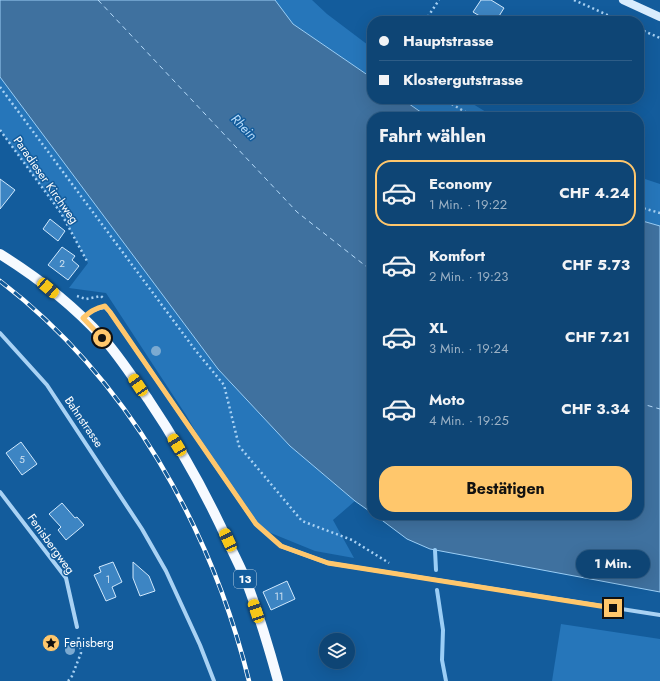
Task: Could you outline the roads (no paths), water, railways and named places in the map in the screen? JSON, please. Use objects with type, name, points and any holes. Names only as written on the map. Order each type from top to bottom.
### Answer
[{"type":"main road","points":[[623,0],[660,17]]},
{"type":"main road","name":"13","points":[[0,254],[27,271],[83,318],[122,362],[162,420],[200,483],[247,582],[271,654],[278,681]]},
{"type":"street","points":[[83,318],[90,311],[98,307],[105,306],[256,524],[281,546],[328,563],[660,615]]},
{"type":"street","name":"Bahnstrasse","points":[[0,333],[47,385],[142,529],[166,571],[200,645],[214,681]]},
{"type":"street","name":"Fenisbergweg","points":[[0,492],[66,578],[77,627]]},
{"type":"water","name":"Rhein","points":[[0,0],[275,0],[293,24],[367,75],[367,104],[409,104],[421,112],[367,112],[367,509],[290,446],[218,369],[0,77]]},
{"type":"water","points":[[644,221],[660,226],[660,592],[430,549],[407,539],[382,520],[644,520]]},
{"type":"waterway","points":[[435,550],[436,570]]},
{"type":"waterway","points":[[437,590],[443,630],[442,660],[446,681]]},
{"type":"railway","points":[[0,281],[46,320],[87,363],[125,410],[158,460],[187,512],[212,567],[233,624],[249,681]]},
{"type":"place","name":"Fenisberg","points":[[51,643]]}]
